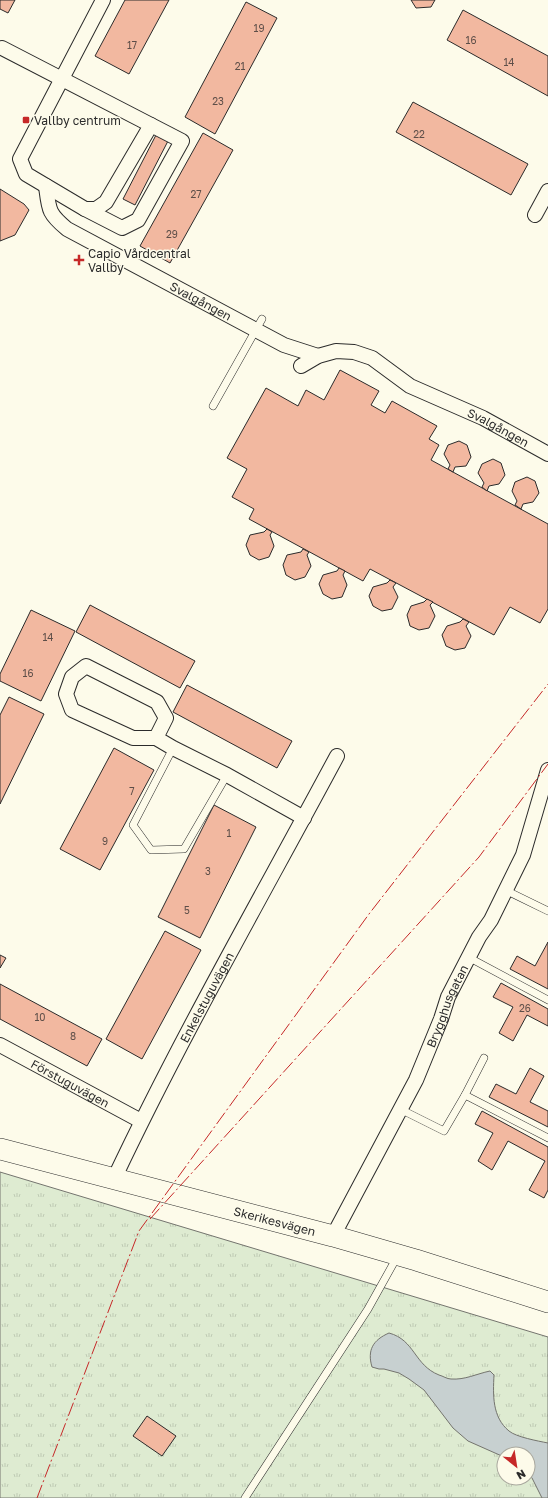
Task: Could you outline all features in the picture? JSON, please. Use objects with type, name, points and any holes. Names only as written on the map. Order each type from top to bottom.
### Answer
[{"type":"street","points":[[2,48],[62,78],[182,141],[138,220],[122,228],[85,210],[26,174],[20,159],[62,78],[103,0]]},
{"type":"street","points":[[85,210],[96,209],[106,202],[151,125]]},
{"type":"street","name":"Svalgången","points":[[46,186],[48,207],[54,218],[67,229],[259,324],[284,345],[318,356]]},
{"type":"street","points":[[535,215],[548,191]]},
{"type":"street","name":"Svalgången","points":[[301,366],[318,356],[336,351],[354,352],[372,358],[410,386],[483,418],[548,454]]},
{"type":"street","points":[[156,738],[166,718],[157,702],[86,666],[72,677],[66,694],[72,710],[133,738],[156,738],[172,748],[227,775],[304,818]]},
{"type":"street","name":"Enkelstuguvägen","points":[[114,1179],[141,1122],[193,1022],[337,756]]},
{"type":"street","name":"Brygghusgatan","points":[[333,1236],[416,1080],[441,1019],[448,997],[479,936],[491,920],[523,855],[548,771]]},
{"type":"street","name":"Förstuguvägen","points":[[0,1045],[141,1122]]},
{"type":"street","name":"Skerikesvägen","points":[[0,1149],[333,1236],[548,1302]]},
{"type":"lane","points":[[213,406],[259,324]]},
{"type":"lane","points":[[172,748],[133,825],[151,850],[184,849],[227,775]]},
{"type":"lane","points":[[505,890],[548,911]]},
{"type":"lane","points":[[468,957],[548,1000]]},
{"type":"lane","points":[[400,1109],[444,1131],[484,1058]]},
{"type":"lane","points":[[465,1095],[548,1138]]},
{"type":"lane","points":[[245,1498],[368,1309],[398,1255]]},
{"type":"green space","points":[[0,1172],[548,1337],[548,1498],[0,1498]]},
{"type":"shaded area","points":[[389,1333],[398,1336],[410,1347],[424,1365],[431,1371],[448,1379],[466,1378],[490,1371],[494,1375],[495,1405],[499,1419],[503,1425],[509,1431],[517,1435],[548,1443],[548,1498],[542,1498],[536,1486],[536,1446],[496,1446],[496,1453],[468,1441],[453,1428],[424,1390],[399,1373],[372,1367],[370,1356],[371,1351],[375,1342]]},
{"type":"building","points":[[0,0],[15,0],[8,13],[0,9]]},
{"type":"building","points":[[125,0],[169,0],[129,74],[95,56]]},
{"type":"building","points":[[411,0],[435,0],[431,7],[416,8]]},
{"type":"building","points":[[246,2],[277,18],[215,134],[185,117]]},
{"type":"building","points":[[463,10],[548,56],[548,96],[447,40]]},
{"type":"building","points":[[413,102],[528,164],[511,195],[396,132]]},
{"type":"building","points":[[203,133],[233,150],[170,263],[140,246]]},
{"type":"building","points":[[156,135],[168,141],[135,205],[123,199]]},
{"type":"building","points":[[0,189],[24,204],[29,210],[15,235],[0,241]]},
{"type":"building","points":[[340,370],[379,391],[371,405],[385,413],[392,401],[437,426],[429,439],[439,445],[431,460],[548,524],[548,609],[540,623],[510,607],[494,635],[370,569],[363,581],[249,519],[254,509],[232,497],[247,469],[227,458],[266,388],[298,406],[306,390],[324,400]]},
{"type":"building","points":[[459,441],[467,445],[471,457],[466,466],[455,467],[453,472],[448,469],[450,465],[444,454],[448,445]]},
{"type":"building","points":[[493,459],[501,463],[505,475],[499,484],[489,486],[487,491],[482,487],[484,483],[478,473],[482,464]]},
{"type":"building","points":[[527,477],[535,481],[539,493],[533,502],[523,504],[521,509],[515,505],[517,501],[512,491],[515,482]]},
{"type":"building","points":[[267,529],[272,532],[270,535],[274,546],[269,557],[259,560],[250,555],[246,545],[250,535],[264,532]]},
{"type":"building","points":[[303,549],[309,552],[307,555],[311,566],[305,577],[295,580],[286,575],[283,565],[287,555],[301,552]]},
{"type":"building","points":[[339,568],[345,571],[343,575],[347,585],[342,597],[332,599],[323,594],[319,584],[323,575],[337,571]]},
{"type":"building","points":[[390,580],[396,583],[393,587],[398,597],[392,609],[382,611],[373,606],[369,596],[373,587],[387,583]]},
{"type":"building","points":[[427,599],[433,602],[430,605],[435,616],[429,628],[419,630],[410,626],[407,615],[411,606],[424,602]]},
{"type":"building","points":[[90,605],[195,661],[180,688],[76,632]]},
{"type":"building","points":[[31,610],[75,631],[41,701],[0,681],[0,674]]},
{"type":"building","points":[[463,619],[469,622],[466,626],[471,636],[465,648],[455,650],[446,646],[442,635],[447,626],[460,622]]},
{"type":"building","points":[[187,685],[292,741],[277,768],[173,712]]},
{"type":"building","points":[[9,697],[44,714],[0,804],[0,715]]},
{"type":"building","points":[[114,748],[154,770],[100,870],[60,849]]},
{"type":"building","points":[[214,805],[256,827],[200,938],[158,917]]},
{"type":"building","points":[[165,931],[201,950],[142,1059],[106,1039]]},
{"type":"building","points":[[548,942],[548,989],[510,969],[517,956],[535,966]]},
{"type":"building","points":[[0,955],[6,958],[0,968]]},
{"type":"building","points":[[501,983],[548,1009],[548,1026],[527,1015],[513,1041],[499,1033],[513,1007],[493,997]]},
{"type":"building","points":[[0,984],[102,1039],[87,1066],[0,1019]]},
{"type":"building","points":[[530,1068],[544,1076],[530,1102],[548,1111],[548,1127],[489,1097],[496,1084],[516,1094]]},
{"type":"building","points":[[482,1111],[548,1147],[548,1190],[544,1198],[529,1190],[545,1161],[508,1141],[492,1170],[478,1161],[493,1133],[475,1124]]},
{"type":"building","points":[[147,1416],[176,1436],[162,1456],[133,1436]]},
{"type":"power","points":[[37,1498],[139,1231],[369,914],[548,684]]},
{"type":"power","points":[[150,1219],[479,857],[548,764]]},
{"type":"place","name":"Vallby centrum","points":[[26,120]]},
{"type":"place","name":"Capio Vårdcentral Vallby","points":[[79,260]]}]
